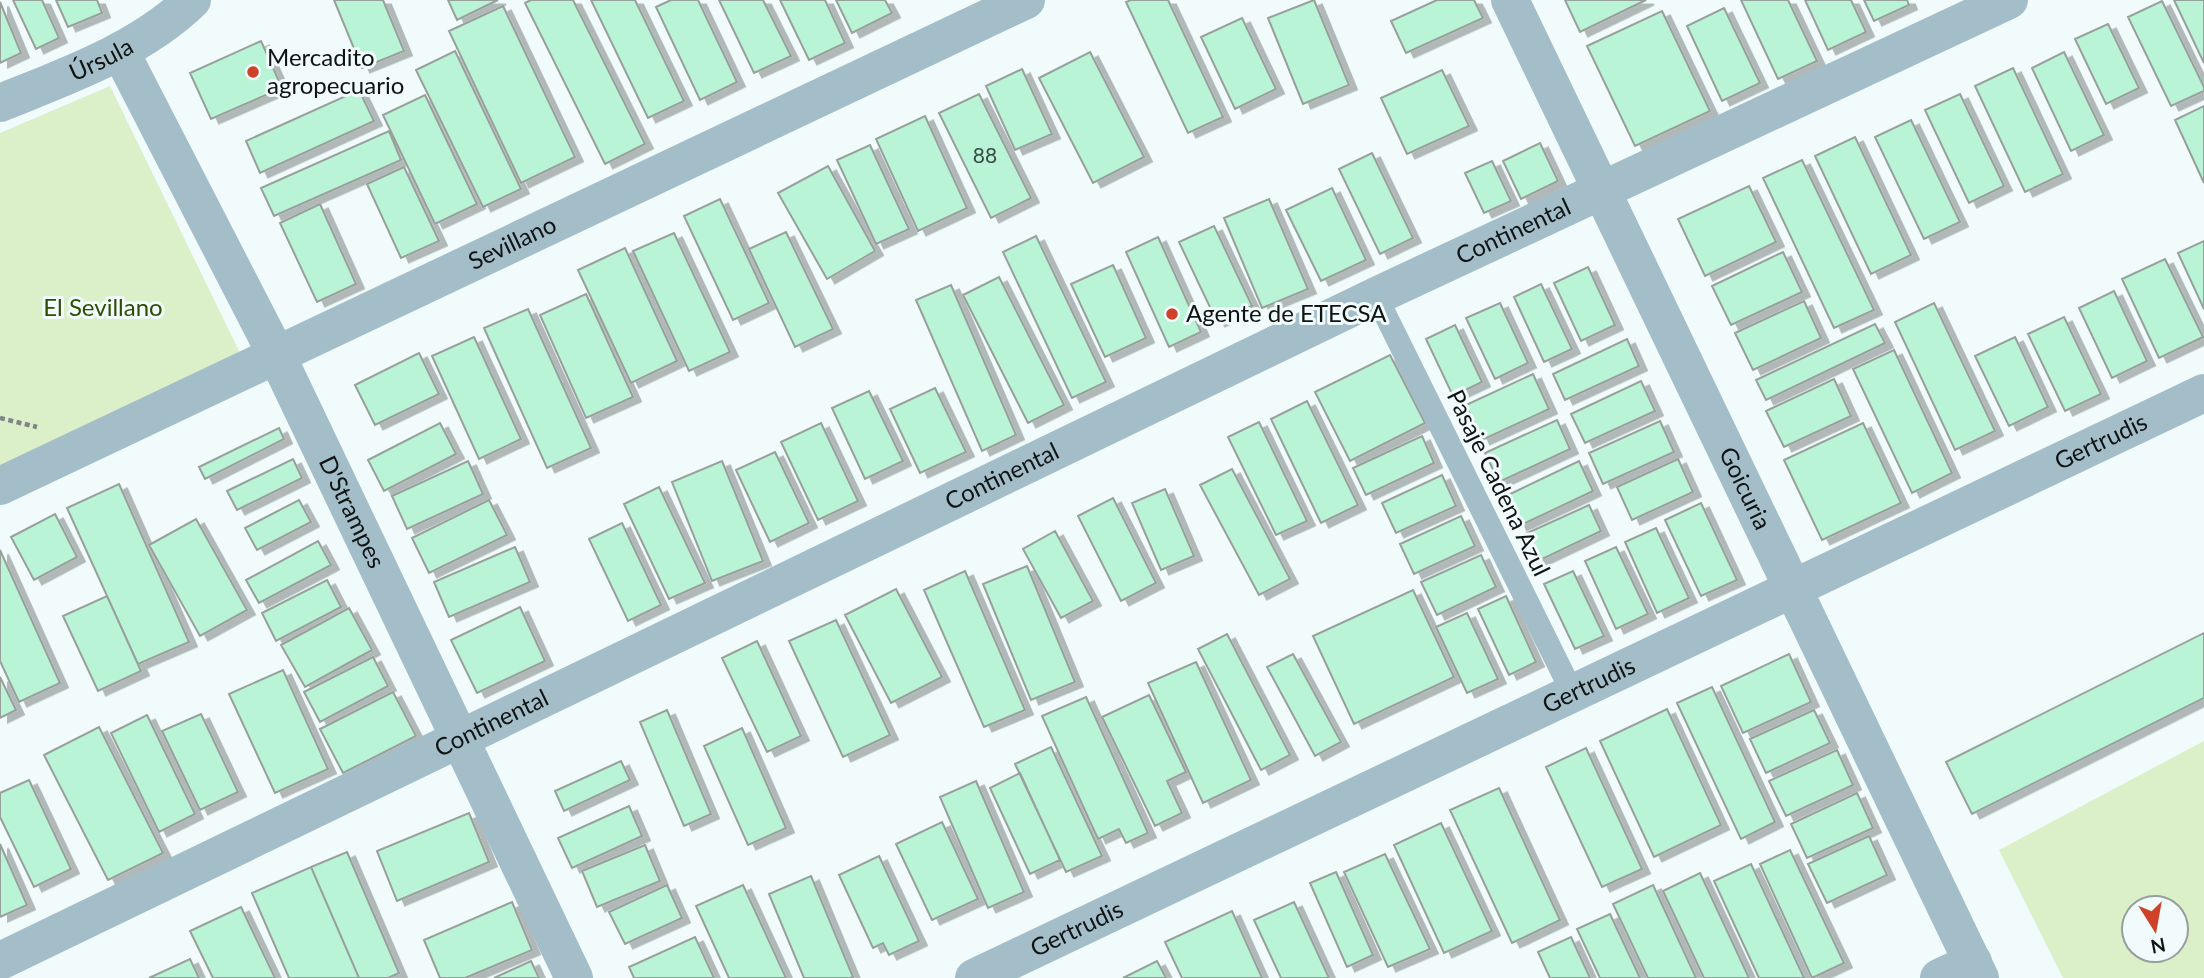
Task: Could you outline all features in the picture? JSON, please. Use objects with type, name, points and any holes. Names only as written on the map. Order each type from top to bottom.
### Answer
[{"type":"street","name":"Úrsula","points":[[0,103],[120,51],[164,23],[192,0]]},
{"type":"street","name":"Sevillano","points":[[0,486],[1026,0]]},
{"type":"street","name":"Goicuria","points":[[1510,0],[1795,590],[1964,973]]},
{"type":"street","name":"Continental","points":[[0,961],[1376,296],[2009,0]]},
{"type":"street","name":"D'Strampes","points":[[120,51],[277,356],[574,978]]},
{"type":"street","name":"Gertrudis","points":[[974,978],[1795,590],[2204,393]]},
{"type":"lane","name":"Pasaje Cadena Azul","points":[[1376,296],[1573,694]]},
{"type":"green space","name":"El Sevillano","points":[[110,86],[242,357],[0,470],[0,133]]},
{"type":"green space","points":[[2204,741],[2204,978],[2063,978],[1999,850]]},
{"type":"building","points":[[13,0],[42,0],[59,38],[36,49]]},
{"type":"building","points":[[56,0],[97,0],[102,13],[68,27]]},
{"type":"building","points":[[334,0],[383,0],[404,51],[362,68]]},
{"type":"building","points":[[448,0],[498,0],[457,20]]},
{"type":"building","points":[[531,0],[573,0],[645,144],[605,164],[525,3]]},
{"type":"building","points":[[591,0],[635,0],[684,101],[648,118]]},
{"type":"building","points":[[671,0],[698,0],[737,82],[700,100],[656,7]]},
{"type":"building","points":[[719,0],[763,0],[791,56],[754,73]]},
{"type":"building","points":[[780,0],[825,0],[845,43],[809,60]]},
{"type":"building","points":[[836,0],[885,0],[892,13],[852,33]]},
{"type":"building","points":[[1168,0],[1223,117],[1188,133],[1126,2]]},
{"type":"building","points":[[1314,0],[1349,85],[1303,104],[1268,18]]},
{"type":"building","points":[[1437,0],[1474,0],[1483,18],[1406,53],[1391,21]]},
{"type":"building","points":[[1565,0],[1646,0],[1580,32]]},
{"type":"building","points":[[1741,0],[1788,0],[1817,61],[1778,79]]},
{"type":"building","points":[[1805,0],[1851,0],[1866,32],[1828,50]]},
{"type":"building","points":[[1864,0],[1907,0],[1909,5],[1874,21]]},
{"type":"building","points":[[2174,0],[2204,0],[2204,63]]},
{"type":"building","points":[[2162,1],[2204,87],[2204,91],[2171,106],[2128,17]]},
{"type":"building","points":[[0,2],[21,53],[0,63]]},
{"type":"building","points":[[503,6],[575,157],[521,183],[449,31]]},
{"type":"building","points":[[1724,8],[1760,83],[1722,101],[1687,26]]},
{"type":"building","points":[[1662,11],[1710,111],[1635,146],[1587,46]]},
{"type":"building","points":[[1242,18],[1276,89],[1235,109],[1201,37]]},
{"type":"building","points":[[2108,24],[2139,88],[2106,104],[2075,39]]},
{"type":"building","points":[[261,41],[282,88],[211,119],[190,73]]},
{"type":"building","points":[[455,51],[521,189],[483,207],[416,70]]},
{"type":"building","points":[[1090,52],[1144,157],[1093,183],[1039,78]]},
{"type":"building","points":[[2064,52],[2104,135],[2071,151],[2032,68]]},
{"type":"building","points":[[2013,68],[2063,174],[2025,192],[1975,86]]},
{"type":"building","points":[[1022,69],[1052,134],[1015,150],[986,86]]},
{"type":"building","points":[[1442,70],[1469,126],[1407,154],[1381,98]]},
{"type":"building","points":[[359,90],[374,121],[260,173],[246,141]]},
{"type":"building","points":[[979,94],[1031,198],[991,218],[939,113]]},
{"type":"building","points":[[1960,94],[2004,186],[1969,203],[1925,110]]},
{"type":"building","points":[[425,95],[477,204],[435,224],[383,115]]},
{"type":"building","points":[[2204,106],[2204,183],[2175,120]]},
{"type":"building","points":[[925,116],[967,208],[918,231],[876,139]]},
{"type":"building","points":[[1911,120],[1960,222],[1924,239],[1875,137]]},
{"type":"building","points":[[389,131],[401,160],[274,216],[261,188]]},
{"type":"building","points":[[1855,137],[1911,255],[1871,274],[1815,156]]},
{"type":"building","points":[[1540,143],[1558,181],[1521,199],[1503,161]]},
{"type":"building","points":[[870,145],[909,229],[876,244],[837,160]]},
{"type":"building","points":[[1372,153],[1413,238],[1380,254],[1339,169]]},
{"type":"building","points":[[1802,160],[1874,310],[1834,328],[1763,178]]},
{"type":"building","points":[[1492,161],[1511,201],[1484,213],[1465,173]]},
{"type":"building","points":[[828,166],[875,251],[827,279],[778,193]]},
{"type":"building","points":[[404,167],[439,241],[401,258],[367,184]]},
{"type":"building","points":[[1749,186],[1776,242],[1705,276],[1678,219]]},
{"type":"building","points":[[1332,188],[1366,260],[1321,281],[1286,210]]},
{"type":"building","points":[[720,199],[769,303],[733,320],[684,216]]},
{"type":"building","points":[[1269,199],[1308,289],[1262,308],[1224,218]]},
{"type":"building","points":[[320,204],[356,284],[317,302],[280,223]]},
{"type":"building","points":[[1214,226],[1252,306],[1217,322],[1179,242]]},
{"type":"building","points":[[786,232],[833,329],[795,347],[749,249]]},
{"type":"building","points":[[674,233],[730,352],[689,371],[633,251]]},
{"type":"building","points":[[1036,236],[1106,382],[1072,398],[1003,252]]},
{"type":"building","points":[[1158,237],[1201,332],[1169,347],[1126,252]]},
{"type":"building","points":[[2204,241],[2204,309],[2178,253]]},
{"type":"building","points":[[625,248],[677,361],[631,383],[578,270]]},
{"type":"building","points":[[1783,252],[1802,292],[1731,325],[1712,286]]},
{"type":"building","points":[[2165,259],[2203,337],[2159,358],[2122,279]]},
{"type":"building","points":[[1113,265],[1146,338],[1105,357],[1071,284]]},
{"type":"building","points":[[1588,267],[1615,325],[1581,341],[1554,283]]},
{"type":"building","points":[[999,277],[1064,405],[1028,423],[963,295]]},
{"type":"building","points":[[1541,284],[1572,349],[1544,362],[1514,297]]},
{"type":"building","points":[[951,285],[1016,435],[982,451],[916,300]]},
{"type":"building","points":[[2114,291],[2147,361],[2112,378],[2079,308]]},
{"type":"building","points":[[586,294],[633,397],[586,418],[540,315]]},
{"type":"building","points":[[1804,301],[1821,338],[1753,370],[1735,333]]},
{"type":"building","points":[[1500,303],[1528,363],[1495,379],[1466,318]]},
{"type":"building","points":[[1934,303],[1995,431],[1955,450],[1895,322]]},
{"type":"building","points":[[528,309],[591,448],[547,468],[484,328]]},
{"type":"building","points":[[2064,317],[2101,394],[2065,411],[2028,334]]},
{"type":"building","points":[[1875,324],[1885,343],[1766,400],[1756,380]]},
{"type":"building","points":[[1455,325],[1482,382],[1453,396],[1426,339]]},
{"type":"building","points":[[474,337],[521,439],[479,459],[432,356]]},
{"type":"building","points":[[2015,337],[2048,407],[2009,426],[1975,356]]},
{"type":"building","points":[[1627,339],[1639,366],[1565,400],[1553,374]]},
{"type":"building","points":[[1894,350],[1952,473],[1912,493],[1853,369]]},
{"type":"building","points":[[419,353],[439,394],[375,425],[355,385]]},
{"type":"building","points":[[1390,355],[1425,423],[1350,461],[1315,392]]},
{"type":"building","points":[[1533,374],[1549,409],[1482,440],[1466,405]]},
{"type":"building","points":[[1834,379],[1851,416],[1784,447],[1766,411]]},
{"type":"building","points":[[1641,381],[1655,411],[1585,443],[1571,414]]},
{"type":"building","points":[[935,388],[966,452],[920,473],[890,409]]},
{"type":"building","points":[[869,391],[903,461],[865,479],[832,408]]},
{"type":"building","points":[[1307,401],[1358,505],[1321,523],[1271,419]]},
{"type":"building","points":[[1557,420],[1570,449],[1499,482],[1485,453]]},
{"type":"building","points":[[1660,421],[1674,452],[1603,484],[1589,453]]},
{"type":"building","points":[[1259,422],[1307,521],[1276,535],[1228,437]]},
{"type":"building","points":[[440,423],[456,454],[384,491],[368,460]]},
{"type":"building","points":[[821,423],[858,501],[818,520],[781,442]]},
{"type":"building","points":[[1863,423],[1901,503],[1822,540],[1784,460]]},
{"type":"building","points":[[279,428],[284,439],[205,479],[199,467]]},
{"type":"building","points":[[1422,436],[1434,463],[1366,495],[1353,468]]},
{"type":"building","points":[[775,452],[809,523],[770,542],[736,470]]},
{"type":"building","points":[[293,459],[302,478],[237,510],[227,491]]},
{"type":"building","points":[[1678,459],[1693,492],[1632,520],[1617,487]]},
{"type":"building","points":[[468,461],[483,494],[407,529],[392,496]]},
{"type":"building","points":[[722,461],[763,561],[712,581],[672,482]]},
{"type":"building","points":[[1579,461],[1593,491],[1519,526],[1506,496]]},
{"type":"building","points":[[1232,469],[1290,579],[1259,595],[1200,485]]},
{"type":"building","points":[[1442,475],[1456,506],[1396,533],[1382,503]]},
{"type":"building","points":[[119,484],[189,642],[138,664],[67,508]]},
{"type":"building","points":[[659,487],[705,583],[669,599],[624,504]]},
{"type":"building","points":[[1165,489],[1194,556],[1161,570],[1132,503]]},
{"type":"building","points":[[1113,498],[1156,583],[1121,601],[1078,516]]},
{"type":"building","points":[[299,500],[311,522],[257,550],[245,528]]},
{"type":"building","points":[[489,500],[507,535],[429,573],[412,538]]},
{"type":"building","points":[[1701,503],[1737,580],[1701,596],[1665,520]]},
{"type":"building","points":[[1589,505],[1601,531],[1538,561],[1525,534]]},
{"type":"building","points":[[55,514],[77,557],[34,580],[11,537]]},
{"type":"building","points":[[1461,516],[1475,546],[1414,574],[1400,544]]},
{"type":"building","points":[[196,519],[247,610],[200,636],[149,545]]},
{"type":"building","points":[[622,523],[661,605],[628,621],[589,539]]},
{"type":"building","points":[[1656,528],[1689,598],[1657,613],[1625,542]]},
{"type":"building","points":[[1055,531],[1093,601],[1061,618],[1023,549]]},
{"type":"building","points":[[318,541],[331,565],[259,603],[246,580]]},
{"type":"building","points":[[515,547],[530,582],[449,617],[434,582]]},
{"type":"building","points":[[1616,547],[1648,614],[1616,629],[1585,561]]},
{"type":"building","points":[[0,550],[60,683],[19,702],[0,661]]},
{"type":"building","points":[[1481,555],[1496,587],[1437,615],[1421,582]]},
{"type":"building","points":[[1027,566],[1075,682],[1031,700],[983,584]]},
{"type":"building","points":[[965,571],[1025,710],[984,727],[924,590]]},
{"type":"building","points":[[1573,571],[1604,636],[1575,649],[1544,584]]},
{"type":"building","points":[[327,580],[341,607],[276,641],[262,613]]},
{"type":"building","points":[[896,589],[942,677],[891,703],[845,615]]},
{"type":"building","points":[[1413,590],[1454,677],[1354,724],[1313,636]]},
{"type":"building","points":[[107,596],[141,671],[98,691],[63,616]]},
{"type":"building","points":[[1506,596],[1536,662],[1509,675],[1478,609]]},
{"type":"building","points":[[520,607],[545,661],[477,693],[451,640]]},
{"type":"building","points":[[349,608],[372,650],[305,687],[281,645]]},
{"type":"building","points":[[1467,613],[1498,679],[1467,693],[1436,627]]},
{"type":"building","points":[[836,620],[890,735],[843,757],[789,641]]},
{"type":"building","points":[[2204,633],[2204,698],[1972,814],[1946,762]]},
{"type":"building","points":[[1227,634],[1290,755],[1261,770],[1198,649]]},
{"type":"building","points":[[757,641],[801,736],[767,752],[722,658]]},
{"type":"building","points":[[1293,654],[1341,742],[1315,756],[1267,667]]},
{"type":"building","points":[[1789,654],[1811,702],[1743,733],[1721,686]]},
{"type":"building","points":[[373,657],[388,686],[320,722],[304,692]]},
{"type":"building","points":[[1196,662],[1251,780],[1203,803],[1148,683]]},
{"type":"building","points":[[283,670],[328,769],[275,793],[229,694]]},
{"type":"building","points":[[0,677],[16,710],[0,718]]},
{"type":"building","points":[[1712,687],[1775,822],[1741,839],[1677,703]]},
{"type":"building","points":[[393,692],[416,736],[343,773],[320,729]]},
{"type":"building","points":[[1149,695],[1186,772],[1167,781],[1182,813],[1155,826],[1102,717]]},
{"type":"building","points":[[1086,697],[1148,833],[1126,843],[1119,829],[1098,839],[1042,716]]},
{"type":"building","points":[[1667,709],[1721,825],[1654,857],[1600,741]]},
{"type":"building","points":[[667,710],[711,814],[684,826],[640,722]]},
{"type":"building","points":[[1814,710],[1830,743],[1766,773],[1750,739]]},
{"type":"building","points":[[201,714],[238,792],[200,810],[162,731]]},
{"type":"building","points":[[147,715],[195,814],[159,832],[111,733]]},
{"type":"building","points":[[99,727],[163,853],[108,880],[44,755]]},
{"type":"building","points":[[742,728],[786,828],[748,845],[704,746]]},
{"type":"building","points":[[1051,747],[1102,856],[1066,872],[1015,764]]},
{"type":"building","points":[[1586,748],[1642,869],[1602,887],[1546,767]]},
{"type":"building","points":[[1837,750],[1853,785],[1786,816],[1769,781]]},
{"type":"building","points":[[621,761],[630,780],[564,811],[555,791]]},
{"type":"building","points":[[1020,773],[1060,860],[1030,874],[990,788]]},
{"type":"building","points":[[29,780],[71,869],[34,887],[0,817],[0,793]]},
{"type":"building","points":[[976,781],[1024,892],[988,908],[940,797]]},
{"type":"building","points":[[1499,788],[1560,920],[1512,943],[1450,810]]},
{"type":"building","points":[[1857,793],[1873,828],[1807,858],[1791,824]]},
{"type":"building","points":[[629,806],[642,836],[572,868],[558,838]]},
{"type":"building","points":[[469,813],[489,862],[397,901],[377,851]]},
{"type":"building","points":[[942,822],[978,899],[932,920],[896,844]]},
{"type":"building","points":[[1441,823],[1492,931],[1444,953],[1394,845]]},
{"type":"building","points":[[1869,836],[1887,875],[1827,903],[1808,864]]},
{"type":"building","points":[[0,844],[27,905],[0,917]]},
{"type":"building","points":[[645,845],[660,881],[597,907],[582,871]]},
{"type":"building","points":[[1790,850],[1844,963],[1812,978],[1760,864]]},
{"type":"building","points":[[347,852],[399,973],[388,978],[359,978],[311,867]]},
{"type":"building","points":[[1385,854],[1430,949],[1388,967],[1344,872]]},
{"type":"building","points":[[879,856],[919,941],[889,955],[883,943],[873,948],[839,875]]},
{"type":"building","points":[[1751,864],[1804,978],[1759,978],[1714,881]]},
{"type":"building","points":[[311,867],[359,978],[289,978],[252,893]]},
{"type":"building","points":[[1336,872],[1373,955],[1347,967],[1310,883]]},
{"type":"building","points":[[1700,873],[1749,978],[1704,978],[1663,891]]},
{"type":"building","points":[[811,876],[853,977],[804,978],[769,894]]},
{"type":"building","points":[[667,885],[682,918],[625,944],[609,912]]},
{"type":"building","points":[[743,885],[786,978],[729,978],[696,906]]},
{"type":"building","points":[[1653,885],[1696,978],[1648,978],[1613,904]]},
{"type":"building","points":[[512,902],[532,950],[465,978],[440,978],[424,940]]},
{"type":"building","points":[[1294,902],[1329,978],[1281,978],[1254,920]]},
{"type":"building","points":[[241,907],[275,978],[213,978],[190,931]]},
{"type":"building","points":[[1232,911],[1262,978],[1182,978],[1165,942]]},
{"type":"building","points":[[1610,914],[1640,978],[1600,978],[1577,929]]},
{"type":"building","points":[[695,937],[714,978],[634,978],[629,967]]},
{"type":"building","points":[[1571,937],[1590,978],[1550,978],[1538,952]]},
{"type":"building","points":[[190,959],[199,978],[149,978]]},
{"type":"building","points":[[531,961],[539,978],[494,978]]},
{"type":"building","points":[[1157,961],[1166,978],[1123,978]]},
{"type":"place","name":"Mercadito agropecuario","points":[[253,72]]},
{"type":"place","name":"Agente de ETECSA","points":[[1172,314]]}]
